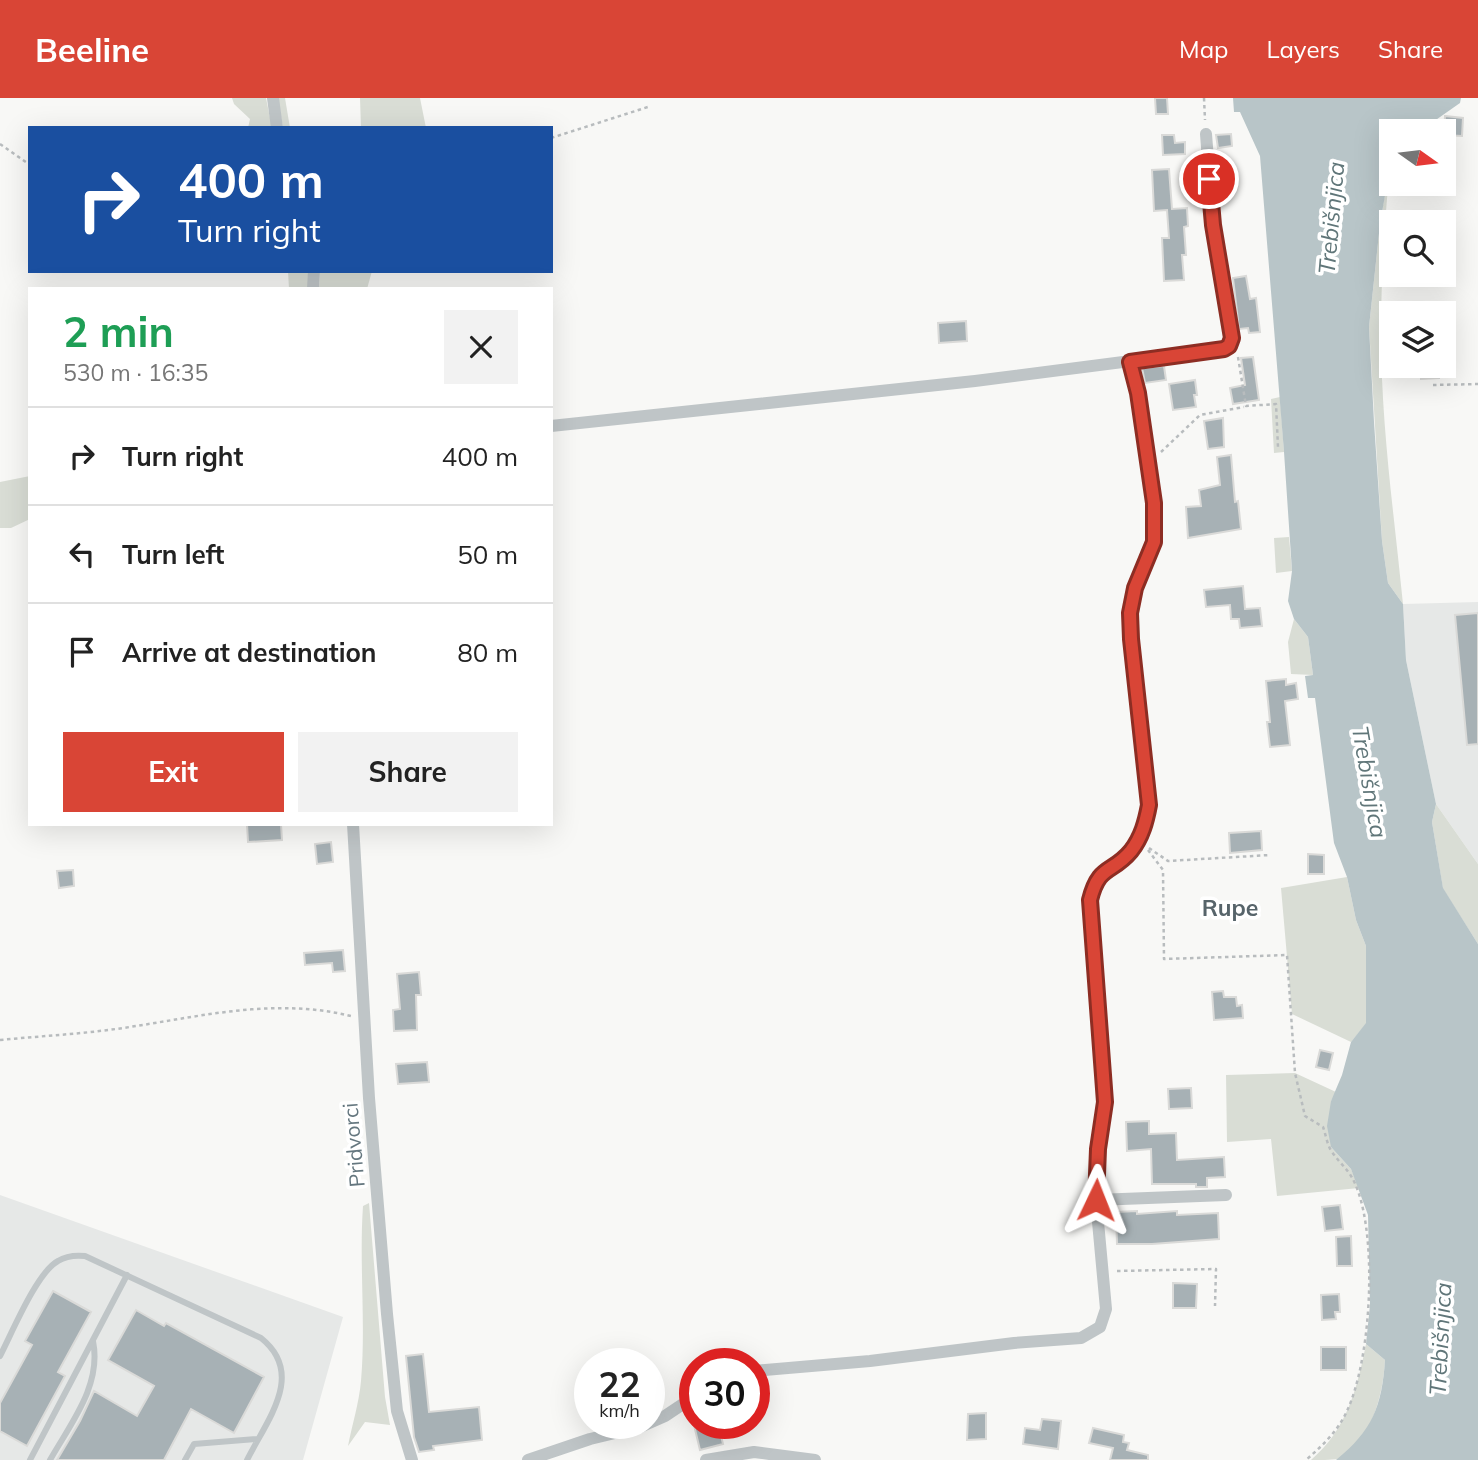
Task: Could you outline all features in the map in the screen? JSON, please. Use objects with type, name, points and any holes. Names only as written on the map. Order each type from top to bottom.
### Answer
[{"type":"street","points":[[273,98],[276,126]]},
{"type":"street","points":[[553,426],[975,381],[1224,349],[1229,346],[1232,338],[1213,225],[1206,134]]},
{"type":"street","points":[[770,1370],[1081,1338],[1100,1326],[1106,1308],[1096,1200],[1098,1149],[1105,1102],[1090,900],[1093,885],[1103,872],[1131,852],[1145,826],[1149,805],[1130,613],[1135,588],[1154,542],[1154,503],[1138,393],[1130,362]]},
{"type":"street","name":"Pridvorci","points":[[353,826],[369,1098],[397,1411],[412,1460]]},
{"type":"street","points":[[1096,1200],[1226,1195]]},
{"type":"street","points":[[528,1460],[590,1439],[640,1427],[679,1407]]},
{"type":"street","points":[[706,1460],[754,1452],[815,1460]]},
{"type":"lane","points":[[0,1356],[44,1272],[56,1261],[85,1256],[261,1338],[272,1347],[284,1372],[282,1390],[247,1460]]},
{"type":"lane","points":[[30,1460],[127,1275]]},
{"type":"lane","points":[[50,1460],[91,1387],[95,1363],[93,1340]]},
{"type":"lane","points":[[185,1460],[194,1444],[257,1439]]},
{"type":"path","points":[[1204,98],[1206,134]]},
{"type":"path","points":[[553,137],[651,106]]},
{"type":"path","points":[[0,144],[28,164]]},
{"type":"path","points":[[1229,346],[1237,355],[1246,406]]},
{"type":"path","points":[[1433,385],[1478,384]]},
{"type":"path","points":[[1148,463],[1200,415],[1246,406],[1276,404],[1278,447]]},
{"type":"path","points":[[1139,839],[1168,862],[1270,855]]},
{"type":"path","points":[[1139,839],[1163,870],[1164,960],[1287,955],[1295,1073],[1305,1116],[1323,1127],[1330,1150],[1350,1171],[1365,1215],[1368,1305],[1359,1373],[1341,1422],[1306,1460]]},
{"type":"path","points":[[0,1040],[122,1028],[213,1012],[283,1008],[324,1010],[364,1020]]},
{"type":"path","points":[[1103,1272],[1216,1269],[1215,1306]]},
{"type":"shaded area","points":[[232,98],[266,98],[272,126],[248,126],[250,119],[234,104]]},
{"type":"shaded area","points":[[278,98],[285,98],[290,126],[283,126]]},
{"type":"shaded area","points":[[360,98],[420,98],[426,126],[361,126]]},
{"type":"shaded area","points":[[1385,196],[1387,196],[1386,210],[1382,210]]},
{"type":"shaded area","points":[[1379,233],[1379,287],[1382,287],[1382,301],[1379,301],[1379,378],[1382,378],[1403,604],[1388,583],[1382,541],[1369,327]]},
{"type":"shaded area","points":[[288,273],[310,273],[309,287],[289,287]]},
{"type":"shaded area","points":[[320,273],[371,273],[368,287],[319,287]]},
{"type":"shaded area","points":[[1280,397],[1284,452],[1274,453],[1271,399]]},
{"type":"shaded area","points":[[28,476],[28,520],[11,528],[0,528],[0,482]]},
{"type":"shaded area","points":[[1289,537],[1292,571],[1276,573],[1274,538]]},
{"type":"shaded area","points":[[1478,602],[1478,864],[1436,804],[1406,660],[1403,604]]},
{"type":"shaded area","points":[[1294,619],[1308,637],[1313,675],[1291,674],[1288,642]]},
{"type":"shaded area","points":[[1436,804],[1478,864],[1478,944],[1443,889],[1432,822]]},
{"type":"shaded area","points":[[1347,877],[1356,920],[1366,946],[1366,1024],[1351,1042],[1292,1014],[1281,888]]},
{"type":"shaded area","points":[[1295,1073],[1336,1092],[1331,1101],[1331,1147],[1351,1169],[1359,1188],[1277,1196],[1271,1139],[1227,1142],[1226,1075]]},
{"type":"shaded area","points":[[0,1195],[343,1317],[303,1460],[0,1460]]},
{"type":"shaded area","points":[[369,1203],[385,1397],[390,1425],[365,1422],[348,1446],[361,1381],[362,1228],[363,1206]]},
{"type":"shaded area","points":[[1366,1344],[1385,1360],[1382,1388],[1374,1416],[1350,1451],[1338,1459],[1311,1460],[1342,1422],[1359,1377]]},
{"type":"water","name":"Trebišnjica","points":[[1233,98],[1461,98],[1460,103],[1437,119],[1379,119],[1379,196],[1385,196],[1382,210],[1379,210],[1369,327],[1382,541],[1388,583],[1403,604],[1406,660],[1436,804],[1432,822],[1443,888],[1478,944],[1478,1460],[1336,1460],[1358,1439],[1373,1416],[1381,1391],[1385,1360],[1366,1344],[1370,1305],[1368,1215],[1351,1169],[1331,1147],[1327,1126],[1331,1101],[1351,1042],[1366,1023],[1366,946],[1356,920],[1347,877],[1334,843],[1315,698],[1308,698],[1305,676],[1313,675],[1308,637],[1294,619],[1288,601],[1292,571],[1260,156],[1240,112],[1234,112]]},
{"type":"building","points":[[1155,98],[1167,98],[1168,114],[1156,114]]},
{"type":"building","points":[[1445,116],[1463,118],[1462,136],[1456,136],[1456,119],[1445,119]]},
{"type":"building","points":[[1231,134],[1232,146],[1218,148],[1216,135]]},
{"type":"building","points":[[1162,135],[1174,135],[1175,143],[1185,142],[1185,154],[1163,155]]},
{"type":"building","points":[[1169,169],[1172,209],[1187,208],[1188,226],[1184,227],[1184,280],[1164,281],[1162,238],[1169,238],[1167,210],[1154,211],[1152,170]]},
{"type":"building","points":[[1246,276],[1250,299],[1256,298],[1260,332],[1249,333],[1248,328],[1239,329],[1233,278]]},
{"type":"building","points":[[966,321],[967,341],[939,343],[938,323]]},
{"type":"building","points":[[1253,357],[1259,400],[1233,404],[1230,388],[1245,385],[1241,358]]},
{"type":"building","points":[[1164,366],[1166,380],[1145,383],[1142,368]]},
{"type":"building","points":[[1195,380],[1196,407],[1173,410],[1169,384]]},
{"type":"building","points":[[1223,418],[1224,447],[1208,449],[1204,421]]},
{"type":"building","points":[[1231,455],[1235,502],[1238,501],[1241,529],[1188,538],[1186,507],[1201,506],[1199,490],[1220,485],[1217,457]]},
{"type":"building","points":[[1243,586],[1245,609],[1260,608],[1262,626],[1240,628],[1239,619],[1231,619],[1230,605],[1206,607],[1204,590]]},
{"type":"building","points":[[1478,613],[1478,744],[1467,745],[1455,615]]},
{"type":"building","points":[[1286,679],[1286,685],[1296,683],[1298,699],[1285,701],[1290,745],[1270,747],[1266,681]]},
{"type":"building","points":[[247,826],[281,826],[282,840],[248,842]]},
{"type":"building","points":[[1261,831],[1262,850],[1230,853],[1229,833]]},
{"type":"building","points":[[331,842],[333,862],[317,864],[315,844]]},
{"type":"building","points":[[1308,854],[1324,855],[1324,874],[1308,874]]},
{"type":"building","points":[[73,870],[74,886],[59,888],[57,871]]},
{"type":"building","points":[[343,950],[345,971],[333,972],[332,963],[305,965],[304,953]]},
{"type":"building","points":[[419,972],[421,995],[416,995],[417,1030],[394,1031],[393,1010],[400,1009],[397,974]]},
{"type":"building","points":[[1223,991],[1224,997],[1236,997],[1237,1006],[1242,1005],[1243,1018],[1214,1020],[1212,992]]},
{"type":"building","points":[[1320,1050],[1333,1053],[1329,1070],[1316,1067]]},
{"type":"building","points":[[427,1062],[429,1082],[398,1084],[396,1064]]},
{"type":"building","points":[[1191,1088],[1192,1108],[1169,1109],[1168,1089]]},
{"type":"building","points":[[1149,1121],[1149,1134],[1176,1133],[1177,1160],[1224,1157],[1225,1177],[1207,1178],[1207,1187],[1196,1187],[1196,1184],[1152,1184],[1151,1149],[1127,1151],[1126,1122]]},
{"type":"building","points":[[1340,1205],[1343,1229],[1325,1231],[1322,1207]]},
{"type":"building","points":[[1137,1211],[1137,1214],[1177,1211],[1177,1215],[1218,1213],[1219,1239],[1117,1244],[1116,1212]]},
{"type":"building","points":[[1351,1236],[1352,1266],[1337,1266],[1336,1237]]},
{"type":"building","points":[[1173,1283],[1197,1284],[1196,1308],[1173,1308]]},
{"type":"building","points":[[53,1291],[91,1312],[58,1372],[65,1376],[27,1446],[0,1431],[0,1403],[32,1345],[25,1341]]},
{"type":"building","points":[[1339,1294],[1340,1312],[1335,1312],[1336,1319],[1322,1320],[1321,1295]]},
{"type":"building","points":[[136,1310],[164,1326],[166,1323],[264,1377],[234,1433],[191,1409],[164,1460],[57,1460],[94,1391],[137,1416],[154,1386],[108,1360]]},
{"type":"building","points":[[1321,1347],[1346,1347],[1346,1370],[1321,1370]]},
{"type":"building","points":[[423,1354],[429,1412],[479,1407],[482,1440],[433,1446],[434,1450],[419,1452],[414,1437],[406,1356]]},
{"type":"building","points":[[986,1413],[986,1439],[967,1440],[968,1414]]},
{"type":"building","points":[[1042,1419],[1061,1421],[1058,1449],[1023,1444],[1025,1428],[1040,1430]]},
{"type":"building","points":[[1093,1428],[1124,1435],[1123,1442],[1129,1443],[1127,1450],[1148,1455],[1148,1460],[1110,1460],[1113,1448],[1089,1443]]},
{"type":"building","points":[[697,1439],[722,1439],[723,1444],[700,1450]]},
{"type":"district","name":"Rupe","points":[[1230,907]]},
{"type":"route","points":[[1096,1200],[1098,1149],[1105,1102],[1090,900],[1093,885],[1103,872],[1131,852],[1145,826],[1149,805],[1130,613],[1135,588],[1154,542],[1154,503],[1138,393],[1130,362],[1224,349],[1229,346],[1232,338],[1220,277],[1209,179]]}]
